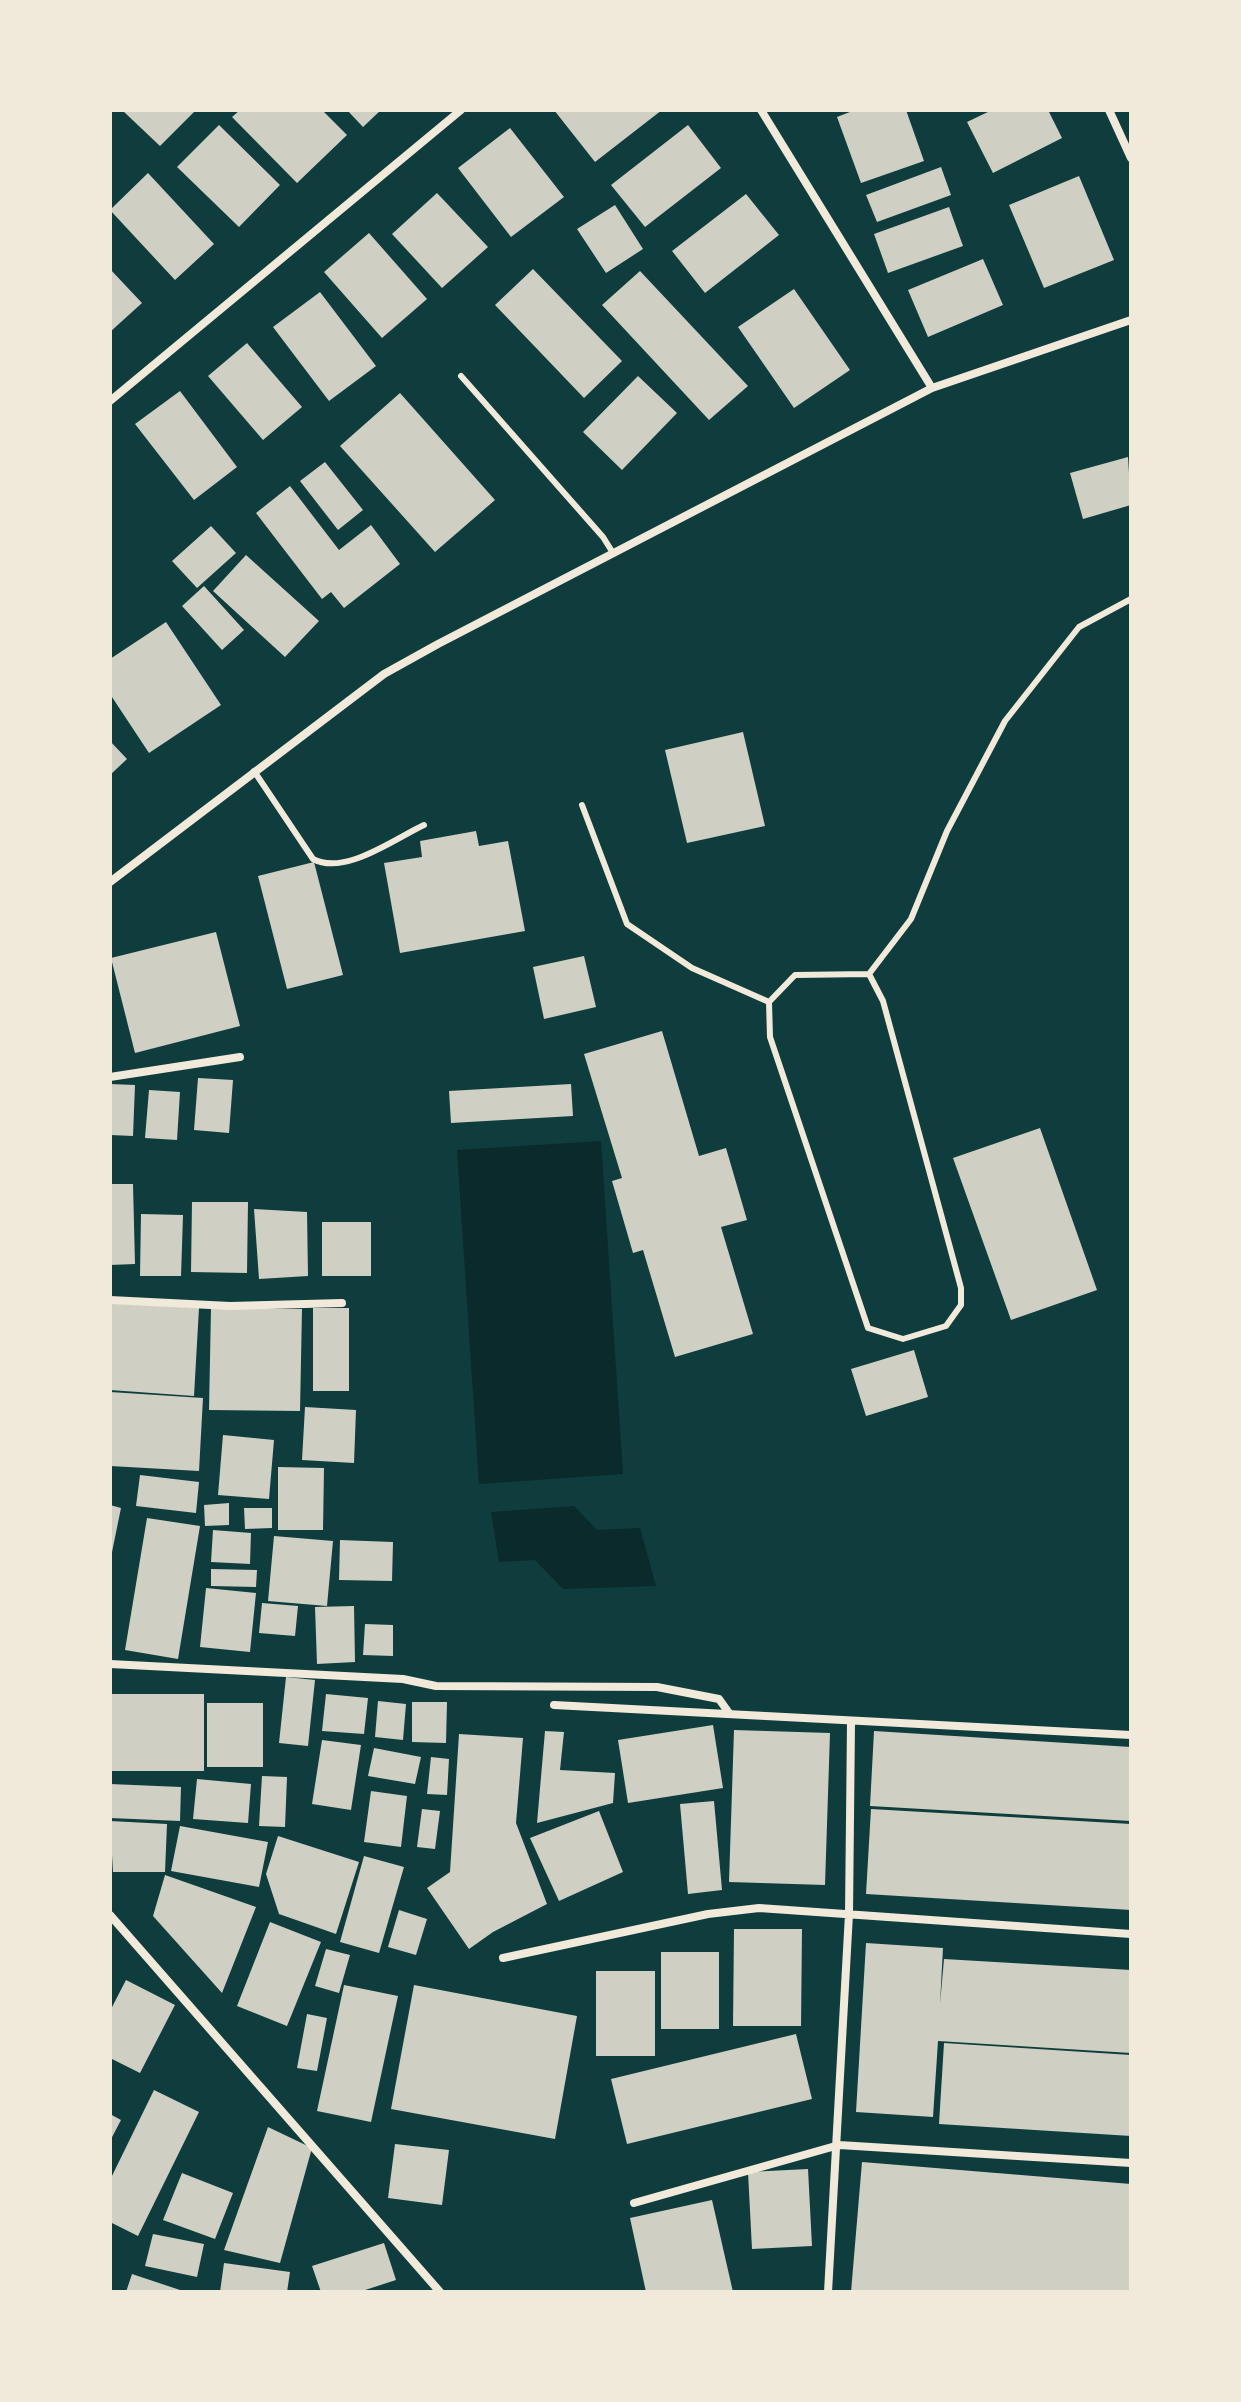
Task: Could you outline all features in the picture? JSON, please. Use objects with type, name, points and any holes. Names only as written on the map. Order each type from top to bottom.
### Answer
[{"type":"street","points":[[110,401],[461,110]]},
{"type":"street","points":[[761,110],[932,388]]},
{"type":"street","points":[[1109,110],[1131,158]]},
{"type":"street","points":[[110,882],[384,674],[932,388],[1131,320]]},
{"type":"street","points":[[110,1077],[240,1057]]},
{"type":"street","points":[[110,1300],[230,1306],[342,1303]]},
{"type":"street","points":[[110,1664],[403,1679],[436,1686],[657,1687],[719,1699],[729,1713]]},
{"type":"street","points":[[554,1705],[1131,1735]]},
{"type":"street","points":[[828,2292],[839,2145],[849,1914],[851,1722]]},
{"type":"street","points":[[503,1958],[708,1914],[759,1908],[1131,1934]]},
{"type":"street","points":[[110,1915],[440,2292]]},
{"type":"street","points":[[634,2203],[839,2145],[1131,2163]]},
{"type":"lane","points":[[461,376],[603,537],[613,553]]},
{"type":"lane","points":[[869,974],[911,919],[947,831],[1005,721],[1079,627],[1131,599]]},
{"type":"lane","points":[[254,771],[313,859],[327,866],[345,863],[424,825]]},
{"type":"lane","points":[[582,805],[627,924],[692,968],[769,1002]]},
{"type":"lane","points":[[869,974],[883,1001],[961,1288],[961,1305],[946,1326],[903,1339],[868,1328],[770,1037],[769,1002],[795,975],[869,974]]},
{"type":"water","points":[[601,1141],[623,1474],[479,1484],[457,1150]]},
{"type":"water","points":[[574,1506],[597,1530],[640,1528],[656,1586],[563,1589],[535,1560],[499,1562],[491,1512]]},
{"type":"building","points":[[122,110],[196,110],[160,146]]},
{"type":"building","points":[[240,110],[322,110],[347,135],[297,183],[232,117]]},
{"type":"building","points":[[347,110],[381,110],[363,127]]},
{"type":"building","points":[[554,110],[662,110],[595,162]]},
{"type":"building","points":[[855,110],[906,110],[924,161],[861,183],[837,117]]},
{"type":"building","points":[[992,110],[1048,110],[1062,138],[993,173],[967,122]]},
{"type":"building","points":[[219,125],[280,185],[239,227],[177,167]]},
{"type":"building","points":[[688,125],[721,168],[645,227],[611,185]]},
{"type":"building","points":[[510,128],[564,197],[511,237],[458,168]]},
{"type":"building","points":[[941,167],[951,195],[877,222],[866,195]]},
{"type":"building","points":[[148,173],[214,244],[175,280],[110,210]]},
{"type":"building","points":[[1079,176],[1114,260],[1044,288],[1009,205]]},
{"type":"building","points":[[437,193],[488,247],[442,288],[392,234]]},
{"type":"building","points":[[746,194],[779,235],[705,293],[672,251]]},
{"type":"building","points":[[615,205],[643,249],[606,273],[577,229]]},
{"type":"building","points":[[949,207],[963,246],[888,273],[874,234]]},
{"type":"building","points":[[369,233],[427,299],[382,338],[324,272]]},
{"type":"building","points":[[983,259],[1003,305],[928,337],[908,290]]},
{"type":"building","points":[[110,269],[142,303],[110,332]]},
{"type":"building","points":[[533,269],[622,361],[584,398],[495,305]]},
{"type":"building","points":[[640,271],[748,386],[709,420],[602,305]]},
{"type":"building","points":[[794,289],[850,370],[794,408],[738,327]]},
{"type":"building","points":[[320,292],[376,366],[329,401],[273,327]]},
{"type":"building","points":[[247,343],[302,407],[263,440],[208,376]]},
{"type":"building","points":[[638,376],[677,413],[622,470],[583,432]]},
{"type":"building","points":[[180,391],[237,467],[194,500],[135,424]]},
{"type":"building","points":[[400,393],[495,500],[435,552],[340,446]]},
{"type":"building","points":[[1128,457],[1131,505],[1083,519],[1070,473]]},
{"type":"building","points":[[325,462],[363,510],[338,530],[300,481]]},
{"type":"building","points":[[290,486],[339,550],[371,525],[400,564],[344,608],[331,592],[322,599],[256,513]]},
{"type":"building","points":[[211,526],[236,553],[197,588],[172,561]]},
{"type":"building","points":[[246,555],[319,621],[285,657],[213,591]]},
{"type":"building","points":[[204,586],[244,630],[222,650],[182,606]]},
{"type":"building","points":[[166,622],[221,705],[149,753],[110,694],[110,659]]},
{"type":"building","points":[[743,732],[765,826],[687,843],[665,750]]},
{"type":"building","points":[[110,741],[127,759],[110,775]]},
{"type":"building","points":[[476,831],[479,846],[508,841],[525,931],[400,953],[384,863],[422,857],[420,841]]},
{"type":"building","points":[[314,862],[343,975],[287,989],[258,876]]},
{"type":"building","points":[[216,932],[240,1026],[135,1053],[111,958]]},
{"type":"building","points":[[584,956],[596,1007],[544,1019],[533,967]]},
{"type":"building","points":[[662,1031],[699,1156],[726,1148],[747,1220],[721,1227],[753,1334],[675,1357],[643,1250],[633,1253],[612,1181],[622,1178],[584,1054]]},
{"type":"building","points":[[198,1078],[233,1080],[229,1133],[194,1130]]},
{"type":"building","points":[[110,1084],[135,1085],[133,1136],[110,1135]]},
{"type":"building","points":[[571,1084],[573,1116],[451,1123],[449,1091]]},
{"type":"building","points":[[149,1090],[180,1092],[177,1140],[145,1138]]},
{"type":"building","points":[[1040,1128],[1097,1290],[1011,1320],[953,1158]]},
{"type":"building","points":[[110,1184],[133,1184],[135,1264],[110,1265]]},
{"type":"building","points":[[192,1202],[248,1202],[247,1273],[191,1272]]},
{"type":"building","points":[[254,1209],[307,1212],[308,1276],[259,1279]]},
{"type":"building","points":[[141,1214],[183,1215],[181,1276],[140,1276]]},
{"type":"building","points":[[322,1222],[371,1222],[371,1276],[322,1276]]},
{"type":"building","points":[[110,1302],[199,1308],[194,1396],[110,1390]]},
{"type":"building","points":[[211,1308],[302,1309],[300,1411],[209,1410]]},
{"type":"building","points":[[313,1308],[349,1308],[349,1391],[313,1391]]},
{"type":"building","points":[[914,1350],[928,1397],[866,1416],[851,1369]]},
{"type":"building","points":[[110,1392],[203,1398],[199,1471],[110,1466]]},
{"type":"building","points":[[305,1407],[356,1410],[354,1463],[302,1460]]},
{"type":"building","points":[[223,1435],[274,1440],[269,1499],[218,1495]]},
{"type":"building","points":[[278,1467],[324,1468],[323,1530],[278,1530]]},
{"type":"building","points":[[140,1475],[199,1482],[196,1513],[136,1506]]},
{"type":"building","points":[[229,1503],[229,1525],[205,1526],[204,1505]]},
{"type":"building","points":[[110,1505],[121,1508],[111,1557],[110,1557]]},
{"type":"building","points":[[244,1508],[272,1508],[272,1528],[245,1529]]},
{"type":"building","points":[[147,1518],[200,1526],[178,1659],[125,1650]]},
{"type":"building","points":[[213,1530],[251,1533],[250,1564],[211,1562]]},
{"type":"building","points":[[274,1536],[333,1541],[327,1606],[268,1601]]},
{"type":"building","points":[[340,1540],[393,1542],[392,1581],[339,1580]]},
{"type":"building","points":[[211,1569],[257,1570],[256,1587],[211,1586]]},
{"type":"building","points":[[206,1588],[256,1593],[250,1652],[200,1647]]},
{"type":"building","points":[[262,1603],[298,1606],[295,1636],[259,1633]]},
{"type":"building","points":[[354,1606],[355,1662],[317,1664],[315,1607]]},
{"type":"building","points":[[365,1624],[393,1625],[393,1656],[363,1655]]},
{"type":"building","points":[[286,1677],[315,1680],[308,1746],[279,1743]]},
{"type":"building","points":[[110,1694],[204,1694],[204,1771],[110,1771]]},
{"type":"building","points":[[326,1694],[368,1698],[364,1734],[322,1731]]},
{"type":"building","points":[[378,1701],[406,1704],[403,1740],[375,1737]]},
{"type":"building","points":[[412,1702],[447,1702],[446,1743],[412,1742]]},
{"type":"building","points":[[207,1703],[263,1703],[263,1767],[207,1767]]},
{"type":"building","points":[[713,1725],[723,1788],[628,1803],[618,1740]]},
{"type":"building","points":[[734,1730],[830,1733],[825,1885],[729,1882]]},
{"type":"building","points":[[545,1731],[564,1732],[560,1770],[615,1773],[613,1803],[537,1823]]},
{"type":"building","points":[[874,1731],[1131,1747],[1131,1821],[870,1806]]},
{"type":"building","points":[[459,1734],[523,1738],[516,1823],[547,1904],[493,1932],[469,1949],[427,1888],[450,1872]]},
{"type":"building","points":[[322,1740],[361,1745],[351,1810],[312,1804]]},
{"type":"building","points":[[374,1748],[421,1757],[415,1784],[368,1776]]},
{"type":"building","points":[[431,1757],[449,1759],[447,1795],[427,1794]]},
{"type":"building","points":[[262,1776],[287,1777],[285,1827],[259,1826]]},
{"type":"building","points":[[197,1779],[251,1784],[248,1823],[193,1819]]},
{"type":"building","points":[[110,1784],[181,1787],[180,1821],[110,1818]]},
{"type":"building","points":[[371,1791],[407,1796],[401,1847],[364,1842]]},
{"type":"building","points":[[714,1801],[722,1890],[688,1894],[680,1804]]},
{"type":"building","points":[[422,1809],[440,1811],[435,1849],[417,1847]]},
{"type":"building","points":[[871,1809],[1131,1824],[1131,1910],[866,1894]]},
{"type":"building","points":[[599,1811],[623,1872],[559,1901],[530,1838]]},
{"type":"building","points":[[110,1821],[167,1824],[165,1872],[113,1872]]},
{"type":"building","points":[[180,1826],[268,1842],[259,1887],[171,1871]]},
{"type":"building","points":[[278,1836],[359,1862],[336,1934],[279,1914],[266,1874]]},
{"type":"building","points":[[364,1856],[404,1867],[379,1953],[340,1942]]},
{"type":"building","points":[[165,1875],[256,1907],[222,1993],[153,1916]]},
{"type":"building","points":[[399,1910],[427,1919],[416,1955],[388,1947]]},
{"type":"building","points":[[270,1922],[321,1942],[287,2026],[237,2006]]},
{"type":"building","points":[[734,1929],[802,1929],[801,2026],[733,2026]]},
{"type":"building","points":[[866,1943],[943,1948],[940,2004],[944,1959],[1131,1970],[1131,2053],[938,2041],[933,2117],[856,2112]]},
{"type":"building","points":[[326,1949],[350,1955],[339,1993],[315,1986]]},
{"type":"building","points":[[661,1952],[719,1952],[719,2029],[661,2029]]},
{"type":"building","points":[[596,1971],[655,1971],[655,2056],[596,2056]]},
{"type":"building","points":[[126,1980],[175,2005],[140,2073],[110,2058],[110,2011]]},
{"type":"building","points":[[344,1985],[398,1996],[371,2122],[317,2111]]},
{"type":"building","points":[[414,1985],[577,2016],[555,2139],[391,2109]]},
{"type":"building","points":[[307,2014],[327,2018],[317,2071],[297,2068]]},
{"type":"building","points":[[796,2034],[812,2099],[627,2144],[611,2079]]},
{"type":"building","points":[[944,2043],[1131,2055],[1131,2136],[939,2124]]},
{"type":"building","points":[[154,2090],[199,2112],[138,2236],[110,2222],[110,2180]]},
{"type":"building","points":[[110,2114],[121,2120],[110,2141]]},
{"type":"building","points":[[268,2127],[312,2148],[280,2263],[224,2250]]},
{"type":"building","points":[[395,2144],[449,2150],[442,2205],[388,2198]]},
{"type":"building","points":[[862,2162],[1131,2184],[1131,2292],[851,2292]]},
{"type":"building","points":[[808,2169],[812,2246],[752,2249],[748,2172]]},
{"type":"building","points":[[182,2173],[233,2193],[215,2239],[163,2220]]},
{"type":"building","points":[[712,2200],[733,2292],[646,2292],[630,2218]]},
{"type":"building","points":[[153,2234],[204,2244],[197,2277],[145,2266]]},
{"type":"building","points":[[384,2243],[396,2280],[359,2292],[321,2292],[312,2266]]},
{"type":"building","points":[[224,2263],[290,2272],[287,2292],[220,2292]]},
{"type":"building","points":[[132,2274],[183,2291],[183,2292],[126,2292]]}]
